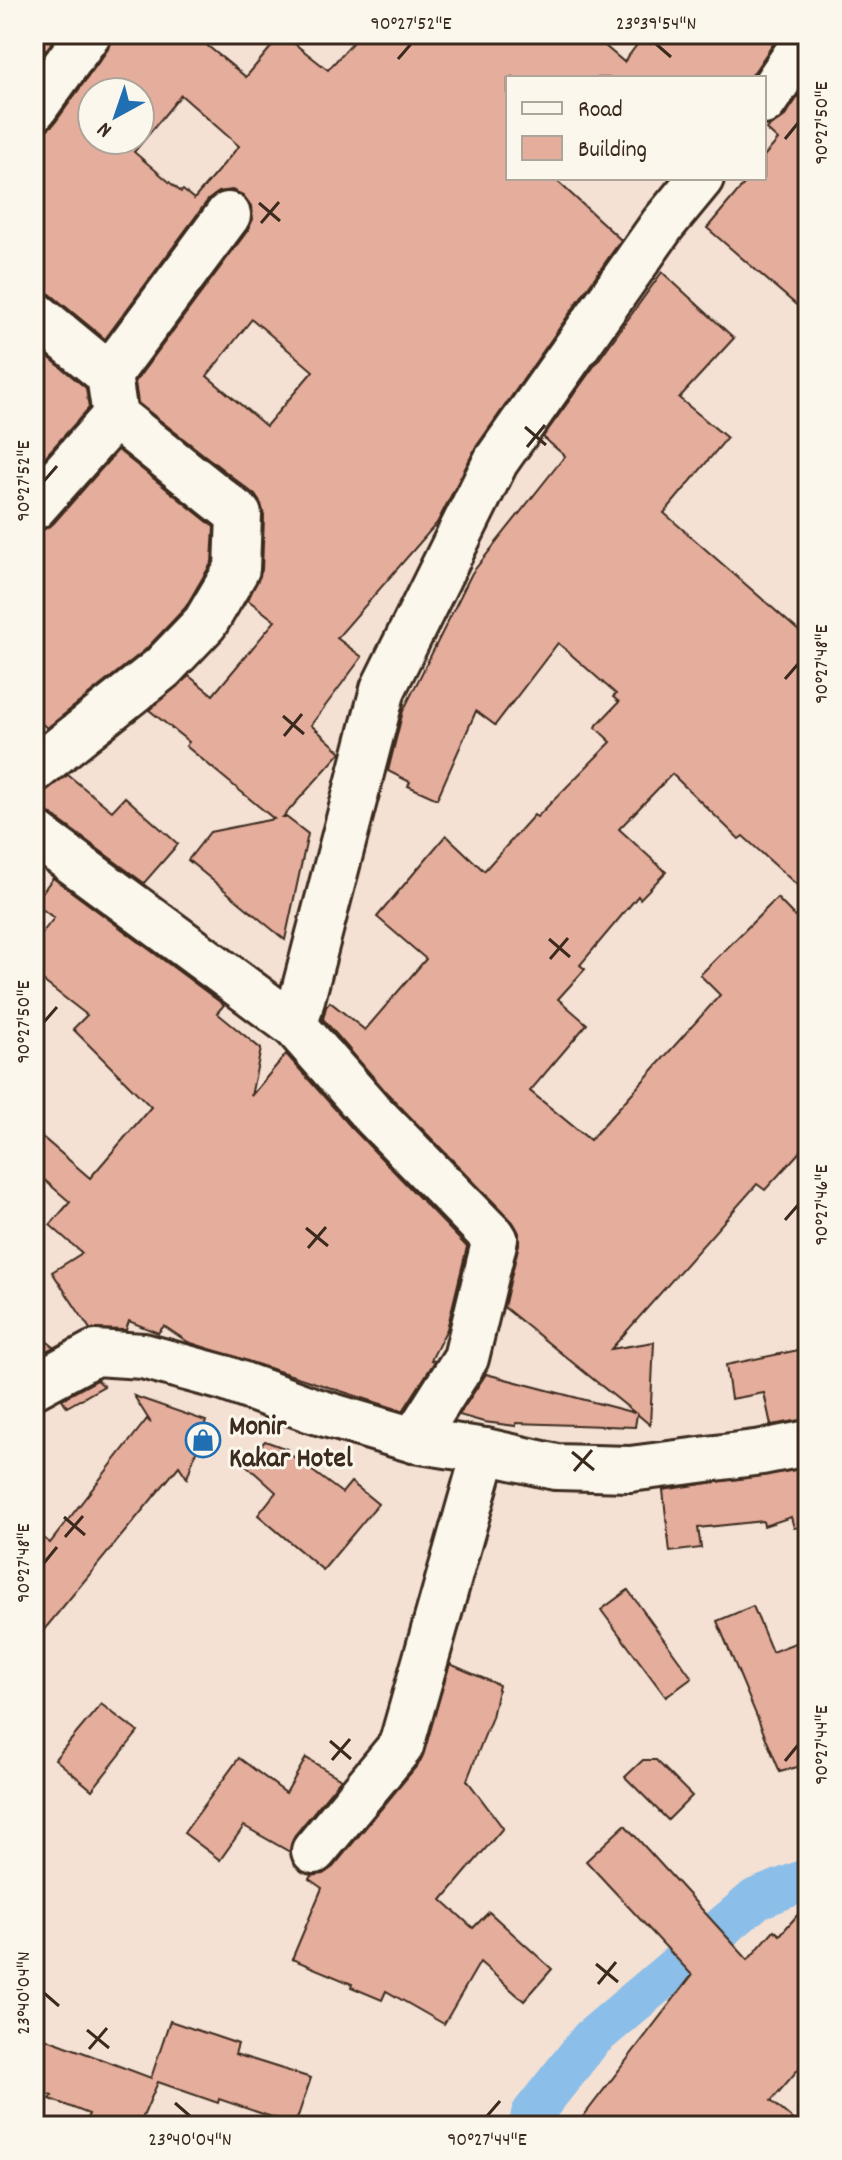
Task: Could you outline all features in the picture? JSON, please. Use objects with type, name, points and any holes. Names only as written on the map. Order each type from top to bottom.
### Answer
[{"type":"street","points":[[34,109],[88,34]]},
{"type":"street","points":[[766,99],[808,37]]},
{"type":"street","points":[[295,1026],[383,689],[496,461],[663,224],[699,180]]},
{"type":"street","points":[[34,507],[112,396],[228,215]]},
{"type":"street","points":[[34,313],[112,396],[239,515],[237,569],[205,623],[162,668],[34,770]]},
{"type":"street","points":[[34,833],[295,1026],[369,1110],[495,1239],[466,1358],[414,1440]]},
{"type":"street","points":[[34,1386],[95,1353],[143,1356],[224,1378],[312,1410],[414,1440],[485,1451],[556,1467],[630,1469],[808,1443]]},
{"type":"street","points":[[314,1851],[401,1746],[485,1451]]},
{"type":"building","points":[[34,34],[42,34],[52,42],[34,66]]},
{"type":"building","points":[[113,34],[193,34],[246,77],[282,34],[328,70],[360,34],[591,34],[624,62],[645,34],[780,34],[751,76],[506,76],[506,180],[556,180],[621,240],[476,447],[437,523],[337,638],[362,657],[311,725],[341,752],[283,817],[308,834],[285,940],[188,860],[210,832],[274,819],[186,746],[189,742],[149,710],[189,676],[213,695],[275,621],[248,600],[262,570],[264,516],[261,504],[255,495],[138,403],[135,382],[248,230],[253,219],[251,206],[243,195],[232,190],[219,192],[208,200],[105,339],[50,294],[34,289],[34,134],[54,124],[76,93],[76,156],[139,156],[181,192],[183,190],[194,199],[239,146],[181,95],[156,125],[156,76],[89,76],[108,49]],"holes":[[[252,319],[313,371],[266,426],[207,376]]]},
{"type":"building","points":[[808,82],[808,315],[707,228],[747,180],[766,180],[766,154],[778,140],[766,129],[785,116]]},
{"type":"building","points":[[662,272],[734,338],[679,398],[727,438],[664,513],[808,639],[808,895],[743,836],[739,839],[672,774],[619,829],[666,872],[640,899],[638,896],[580,965],[585,969],[558,999],[587,1024],[530,1091],[590,1140],[720,995],[700,975],[777,898],[808,930],[808,1143],[765,1190],[757,1184],[611,1349],[654,1342],[650,1425],[637,1414],[635,1427],[516,1423],[516,1426],[484,1422],[459,1415],[486,1374],[635,1413],[504,1307],[519,1244],[519,1233],[513,1222],[387,1093],[323,1019],[330,1002],[365,1030],[426,959],[377,917],[446,835],[484,871],[534,815],[537,817],[611,742],[595,727],[619,702],[613,697],[616,694],[558,643],[495,725],[476,711],[437,799],[408,786],[410,782],[388,771],[403,711],[472,573],[565,456],[543,437]]},
{"type":"building","points":[[34,345],[86,388],[89,408],[34,469]]},
{"type":"building","points":[[118,450],[214,527],[212,562],[185,608],[145,650],[47,728],[34,717],[34,531],[53,524]]},
{"type":"building","points":[[68,775],[112,811],[125,797],[178,844],[144,883],[49,813],[34,808],[34,800],[39,794]]},
{"type":"building","points":[[53,878],[224,1005],[217,1013],[261,1049],[251,1096],[286,1054],[351,1127],[467,1247],[447,1329],[431,1360],[435,1361],[403,1411],[188,1342],[164,1326],[158,1333],[129,1321],[126,1330],[90,1329],[52,1272],[82,1253],[50,1225],[70,1202],[34,1171],[34,1130],[90,1178],[151,1107],[73,1029],[87,1015],[34,974],[34,943],[54,918],[34,903]]},
{"type":"building","points":[[34,1331],[54,1347],[37,1356],[34,1352]]},
{"type":"building","points":[[808,1348],[808,1419],[771,1425],[764,1393],[731,1399],[726,1365]]},
{"type":"building","points":[[97,1380],[104,1386],[67,1407],[62,1399]]},
{"type":"building","points":[[134,1396],[206,1421],[187,1478],[179,1466],[34,1642],[34,1530],[50,1543],[147,1419],[151,1423]]},
{"type":"building","points":[[265,1441],[287,1449],[342,1493],[351,1482],[378,1504],[323,1570],[258,1515],[276,1492],[245,1464]]},
{"type":"building","points":[[808,1468],[808,1526],[794,1528],[791,1517],[764,1526],[763,1521],[698,1528],[701,1548],[670,1552],[663,1490]]},
{"type":"building","points":[[628,1590],[692,1678],[666,1697],[601,1610]]},
{"type":"building","points":[[753,1606],[772,1652],[808,1638],[808,1764],[780,1772],[717,1621]]},
{"type":"building","points":[[450,1664],[499,1685],[492,1717],[467,1780],[503,1828],[442,1900],[473,1928],[489,1912],[552,1969],[524,2001],[480,1962],[444,2024],[386,1991],[382,2000],[292,1959],[322,1888],[309,1879],[333,1867],[420,1762]]},
{"type":"building","points":[[101,1704],[138,1732],[92,1790],[55,1759]]},
{"type":"building","points":[[239,1758],[286,1793],[306,1758],[341,1779],[295,1835],[290,1852],[244,1826],[220,1860],[184,1833]]},
{"type":"building","points":[[643,1760],[656,1760],[692,1796],[668,1820],[625,1777]]},
{"type":"building","points":[[625,1825],[748,1960],[774,1930],[780,1935],[808,1903],[808,2058],[771,2101],[801,2126],[576,2126],[692,1975],[586,1861]]},
{"type":"building","points":[[170,2021],[238,2044],[235,2054],[311,2078],[295,2125],[158,2082],[139,2126],[84,2126],[89,2114],[50,2099],[52,2096],[34,2089],[34,2034],[151,2078]]},
{"type":"waterway","points":[[530,2126],[532,2114],[591,2039],[756,1899],[808,1879]]},
{"type":"place","name":"Monir Kakar Hotel","points":[[203,1440]]}]
